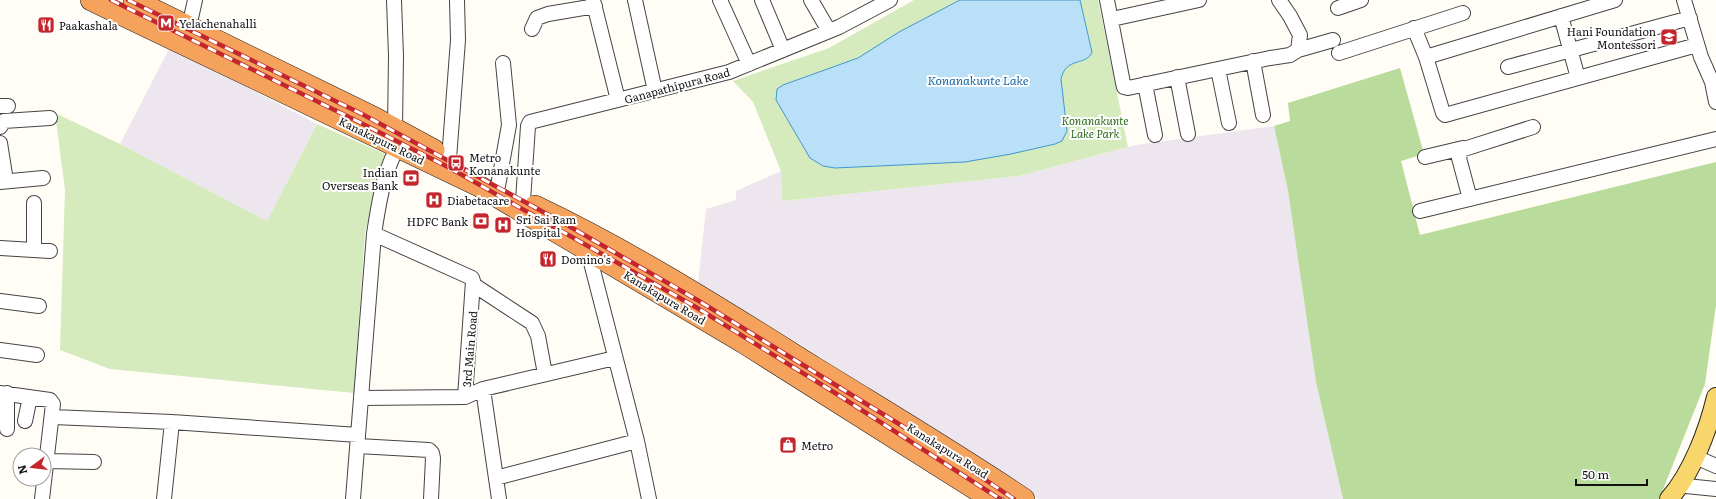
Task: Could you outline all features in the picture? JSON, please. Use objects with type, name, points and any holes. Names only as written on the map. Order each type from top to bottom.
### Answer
[{"type":"highway","name":"Kanakapura Road","points":[[91,0],[449,159],[498,186],[523,200],[739,340],[991,499]]},
{"type":"highway","name":"Kanakapura Road","points":[[134,0],[189,27],[399,137],[478,186],[590,243],[676,281],[970,462],[1024,499]]},
{"type":"main road","points":[[1669,499],[1692,463],[1708,424],[1716,397]]},
{"type":"main road","points":[[1681,492],[1708,463],[1712,430],[1716,414]]},
{"type":"street","points":[[189,27],[194,0]]},
{"type":"street","points":[[353,499],[374,234],[382,190],[399,137],[394,0]]},
{"type":"street","points":[[449,159],[458,40],[457,0]]},
{"type":"street","points":[[635,0],[655,91]]},
{"type":"street","points":[[720,0],[749,64]]},
{"type":"street","points":[[762,0],[783,50]]},
{"type":"street","points":[[811,0],[829,31]]},
{"type":"street","name":"Ganapathipura Road","points":[[523,200],[529,123],[729,72],[829,31],[875,3],[890,0]]},
{"type":"street","points":[[1107,0],[1112,19],[1124,87],[1128,88],[1253,61],[1290,55],[1298,50],[1336,47],[1414,28],[1463,13]]},
{"type":"street","points":[[1112,19],[1199,0]]},
{"type":"street","points":[[1279,0],[1290,16],[1300,35],[1298,50]]},
{"type":"street","points":[[1338,8],[1361,0]]},
{"type":"street","points":[[1426,57],[1615,0]]},
{"type":"street","points":[[1684,0],[1701,57],[1714,82],[1716,102]]},
{"type":"street","points":[[532,29],[537,18],[594,3],[618,100]]},
{"type":"street","points":[[1561,16],[1578,78]]},
{"type":"street","points":[[1508,66],[1690,18]]},
{"type":"street","points":[[1414,28],[1426,57],[1445,115],[1697,45]]},
{"type":"street","points":[[1253,61],[1263,115]]},
{"type":"street","points":[[498,186],[509,125],[503,63]]},
{"type":"street","points":[[1218,69],[1229,123]]},
{"type":"street","points":[[1177,77],[1188,134]]},
{"type":"street","points":[[1146,84],[1154,135]]},
{"type":"street","points":[[0,127],[4,121],[50,118]]},
{"type":"street","points":[[1425,156],[1463,148],[1533,127]]},
{"type":"street","points":[[1420,211],[1716,139]]},
{"type":"street","points":[[0,142],[3,182],[42,178]]},
{"type":"street","points":[[1463,148],[1459,152],[1458,158],[1470,199]]},
{"type":"street","points":[[34,203],[34,250]]},
{"type":"street","points":[[374,234],[472,278],[474,285],[532,323],[538,336],[545,374]]},
{"type":"street","points":[[590,243],[615,358],[637,441],[649,499]]},
{"type":"street","points":[[0,248],[50,251]]},
{"type":"street","name":"3rd Main Road","points":[[474,285],[465,397],[483,389],[615,358]]},
{"type":"street","points":[[0,301],[39,306]]},
{"type":"street","points":[[0,350],[37,355]]},
{"type":"street","points":[[483,389],[498,499]]},
{"type":"street","points":[[7,429],[4,393],[50,400],[54,404],[50,447]]},
{"type":"street","points":[[25,421],[30,397]]},
{"type":"street","points":[[361,398],[465,397]]},
{"type":"street","points":[[53,417],[172,422],[358,441],[429,450],[432,452],[433,458],[431,499]]},
{"type":"street","points":[[164,499],[172,422]]},
{"type":"street","points":[[496,478],[637,441]]},
{"type":"street","points":[[52,461],[94,462]]},
{"type":"street","points":[[42,499],[44,487]]},
{"type":"street","points":[[1681,492],[1716,489]]},
{"type":"shaded area","points":[[170,47],[317,124],[267,221],[120,144]]},
{"type":"shaded area","points":[[1274,126],[1288,191],[1316,382],[1343,499],[1039,499],[800,344],[698,283],[706,209],[736,200],[736,191],[781,171],[782,201],[1019,176],[1136,145]]},
{"type":"green space","name":"Konanakunte Lake Park","points":[[914,0],[960,0],[899,32],[858,58],[780,86],[810,158],[819,164],[835,168],[965,162],[1064,138],[1067,131],[1061,79],[1063,72],[1069,65],[1083,61],[1088,57],[1092,49],[1080,0],[1098,0],[1128,147],[1019,176],[782,201],[781,171],[753,102],[733,81],[829,48]]},
{"type":"green space","points":[[1400,68],[1424,154],[1401,161],[1420,235],[1716,162],[1716,305],[1705,384],[1658,499],[1343,499],[1316,382],[1288,191],[1274,126],[1290,121],[1288,103]]},
{"type":"green space","points":[[55,113],[120,144],[267,221],[317,124],[385,154],[365,233],[354,393],[110,369],[60,350],[65,190]]},
{"type":"water","name":"Konanakunte Lake","points":[[960,0],[1080,0],[1092,52],[1089,57],[1067,67],[1061,79],[1067,131],[1062,141],[1011,154],[965,162],[835,168],[823,166],[810,158],[776,100],[777,89],[783,85],[858,58],[899,32]]},
{"type":"railway","points":[[111,0],[448,167],[694,306],[832,391],[1000,499]]},
{"type":"railway","points":[[128,0],[362,114],[560,221],[699,301],[938,448],[1014,499]]},
{"type":"place","name":"Yelachenahalli","points":[[166,23]]},
{"type":"place","name":"Paakashala","points":[[46,25]]},
{"type":"place","name":"Hani Foundation Montessori","points":[[1669,37]]},
{"type":"place","name":"Metro Konanakunte","points":[[456,163]]},
{"type":"place","name":"Indian Overseas Bank","points":[[411,178]]},
{"type":"place","name":"Diabetacare","points":[[434,200]]},
{"type":"place","name":"HDFC Bank","points":[[481,221]]},
{"type":"place","name":"Sri Sai Ram Hospital","points":[[503,225]]},
{"type":"place","name":"Domino's","points":[[548,259]]},
{"type":"place","name":"Metro","points":[[788,445]]}]
